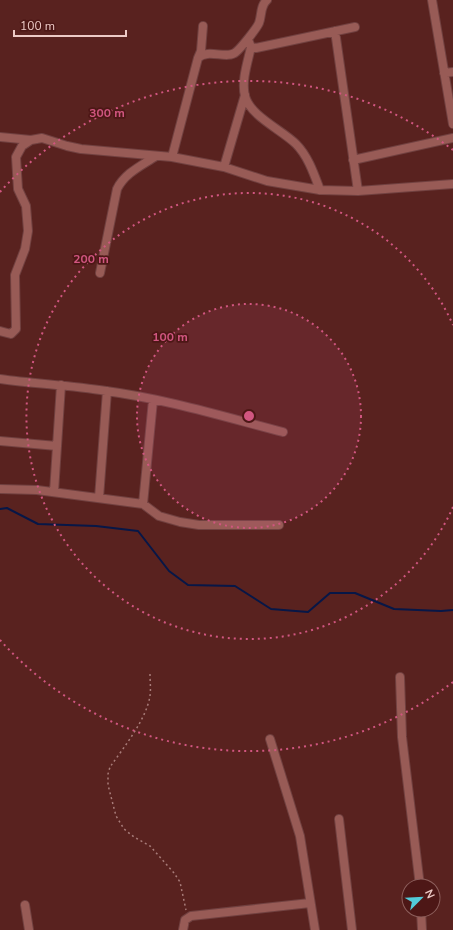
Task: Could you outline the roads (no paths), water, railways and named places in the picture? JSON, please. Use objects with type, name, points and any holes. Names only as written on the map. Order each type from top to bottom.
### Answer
[{"type":"street","points":[[198,58],[202,54],[233,54],[239,50],[259,23],[263,5],[267,0]]},
{"type":"street","points":[[432,0],[453,124]]},
{"type":"street","points":[[172,157],[201,51],[203,26]]},
{"type":"street","points":[[251,47],[256,48],[355,27]]},
{"type":"street","points":[[335,31],[358,191]]},
{"type":"street","points":[[224,167],[244,96],[245,78],[251,47],[248,38]]},
{"type":"street","points":[[444,73],[453,72]]},
{"type":"street","points":[[244,96],[256,113],[284,133],[303,152],[320,190]]},
{"type":"street","points":[[0,137],[31,140],[42,138],[81,149],[172,157],[224,167],[267,181],[320,190],[358,191],[453,184]]},
{"type":"street","points":[[353,160],[453,138]]},
{"type":"street","points":[[0,331],[11,334],[16,329],[15,275],[25,249],[28,231],[26,206],[18,188],[16,157],[22,146],[31,140]]},
{"type":"street","points":[[100,273],[117,189],[121,181],[129,174],[156,156]]},
{"type":"street","points":[[0,378],[107,391],[153,400],[283,432]]},
{"type":"street","points":[[54,492],[61,385]]},
{"type":"street","points":[[99,498],[107,391]]},
{"type":"street","points":[[143,504],[153,400]]},
{"type":"street","points":[[0,441],[57,446]]},
{"type":"street","points":[[0,489],[14,488],[54,492],[143,504],[159,516],[180,522],[199,524],[279,525]]},
{"type":"street","points":[[400,677],[402,737],[419,878]]},
{"type":"street","points":[[270,739],[300,836],[315,930]]},
{"type":"street","points":[[339,819],[352,930]]},
{"type":"street","points":[[184,930],[185,920],[187,918],[310,903]]},
{"type":"street","points":[[26,905],[29,930]]},
{"type":"street","points":[[421,918],[422,930]]},
{"type":"waterway","points":[[0,509],[7,508],[38,524],[96,526],[138,531],[169,571],[188,585],[235,586],[271,609],[308,612],[330,593],[355,593],[394,609],[441,611],[453,610]]}]
